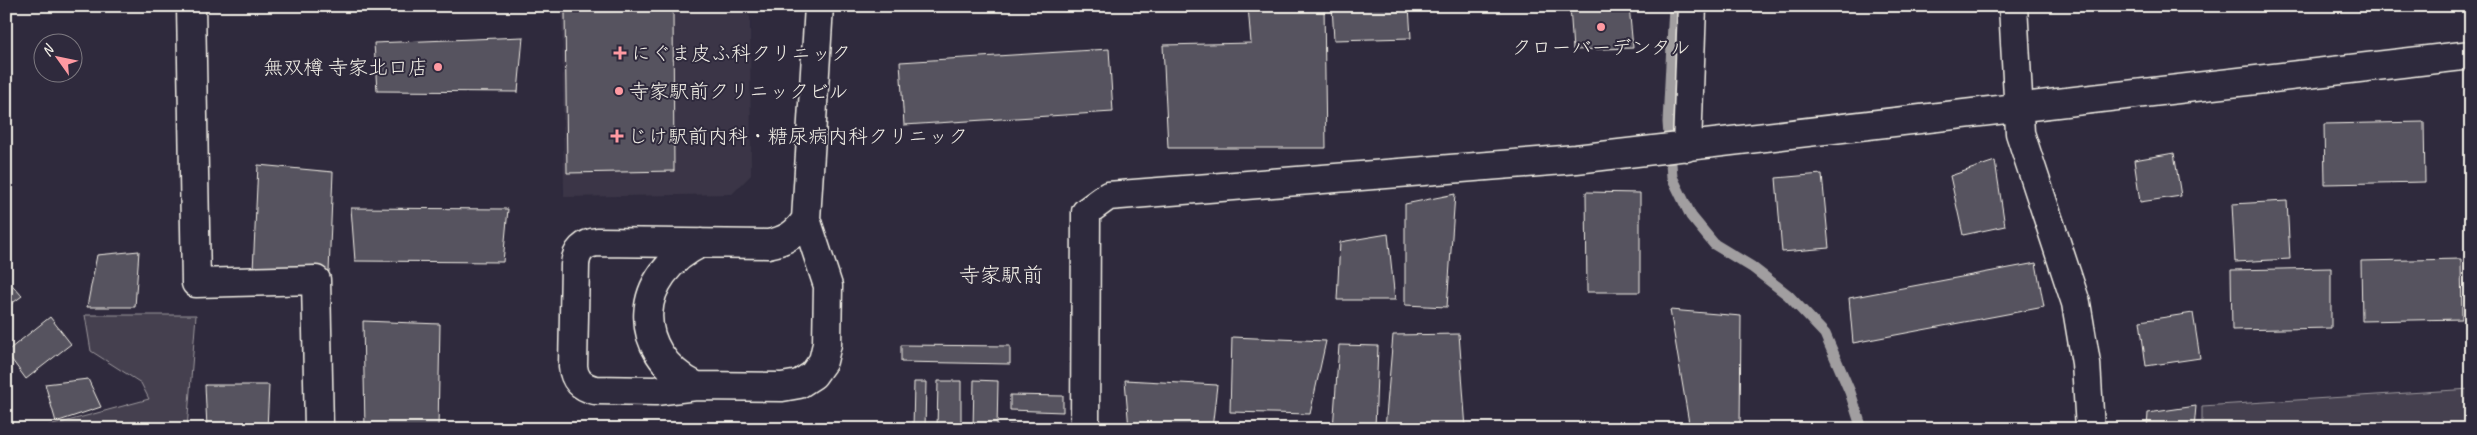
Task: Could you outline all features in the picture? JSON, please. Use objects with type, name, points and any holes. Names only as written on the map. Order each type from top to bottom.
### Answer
[{"type":"street","points":[[191,6],[196,283],[316,280],[319,429]]},
{"type":"street","points":[[806,219],[794,234],[778,242],[591,243],[579,251],[575,265],[573,366],[574,373],[582,385],[595,390],[655,391],[696,386],[782,387],[799,384],[813,375],[823,361],[827,344],[828,286],[806,219],[819,6]]},
{"type":"street","points":[[1687,147],[1692,6]]},
{"type":"street","points":[[2013,6],[2017,108],[2023,143],[2076,304],[2086,363],[2090,429]]},
{"type":"street","points":[[1085,429],[1086,212],[1108,196],[1576,159],[2471,55]]},
{"type":"street","points":[[696,386],[675,373],[658,354],[648,322],[649,305],[661,273],[672,260],[701,243]]},
{"type":"shaded area","points":[[562,6],[739,6],[750,17],[751,175],[732,194],[564,197]]},
{"type":"shaded area","points":[[85,315],[196,315],[187,429],[38,429],[149,399],[141,383],[91,351]]},
{"type":"shaded area","points":[[2471,389],[2471,429],[2202,429],[2202,406]]},
{"type":"building","points":[[1248,6],[1324,6],[1326,148],[1168,148],[1163,45],[1251,43]]},
{"type":"building","points":[[1332,6],[1409,6],[1411,38],[1334,40]]},
{"type":"building","name":"クローバーデンタル","points":[[1570,6],[1629,6],[1633,48],[1573,50]]},
{"type":"building","name":"寺家駅前クリニックビル","points":[[673,11],[674,171],[567,173],[565,12]]},
{"type":"building","points":[[523,37],[518,92],[377,91],[374,43]]},
{"type":"building","points":[[1109,49],[1113,112],[904,125],[900,62]]},
{"type":"building","points":[[2424,122],[2425,182],[2325,184],[2324,124]]},
{"type":"building","points":[[2174,153],[2181,196],[2140,202],[2134,160]]},
{"type":"building","points":[[1995,161],[2005,226],[1963,235],[1950,176]]},
{"type":"building","points":[[258,165],[333,172],[329,272],[253,271]]},
{"type":"building","points":[[1822,174],[1829,248],[1782,252],[1776,178]]},
{"type":"building","points":[[1586,192],[1640,193],[1640,292],[1587,292]]},
{"type":"building","points":[[1455,194],[1447,307],[1405,305],[1405,204]]},
{"type":"building","points":[[2287,201],[2290,259],[2235,262],[2232,204]]},
{"type":"building","points":[[351,208],[508,209],[503,262],[355,261]]},
{"type":"building","points":[[1388,234],[1395,300],[1337,300],[1340,242]]},
{"type":"building","points":[[139,251],[135,307],[87,307],[97,255]]},
{"type":"building","points":[[2461,259],[2462,319],[2362,321],[2361,261]]},
{"type":"building","points":[[2036,263],[2044,307],[1853,343],[1849,298]]},
{"type":"building","points":[[2331,268],[2331,328],[2232,330],[2231,270]]},
{"type":"building","points":[[6,278],[22,296],[6,308]]},
{"type":"building","points":[[1670,310],[1741,316],[1740,429],[1690,429]]},
{"type":"building","points":[[2193,313],[2200,358],[2146,366],[2140,321]]},
{"type":"building","points":[[50,317],[71,344],[26,379],[6,352]]},
{"type":"building","points":[[363,321],[440,324],[438,429],[365,429]]},
{"type":"building","points":[[1459,334],[1466,429],[1385,429],[1393,335]]},
{"type":"building","points":[[1232,337],[1326,341],[1310,414],[1230,412]]},
{"type":"building","points":[[901,345],[1010,346],[1010,364],[901,362]]},
{"type":"building","points":[[1339,345],[1378,346],[1375,429],[1333,429]]},
{"type":"building","points":[[88,379],[101,407],[56,422],[45,384]]},
{"type":"building","points":[[974,380],[998,381],[997,429],[973,429]]},
{"type":"building","points":[[1125,380],[1217,385],[1212,429],[1129,429]]},
{"type":"building","points":[[938,381],[961,381],[961,429],[937,429]]},
{"type":"building","points":[[914,382],[926,382],[925,429],[913,429]]},
{"type":"building","points":[[205,385],[269,385],[267,429],[207,428]]},
{"type":"building","points":[[1010,395],[1063,396],[1063,412],[1010,410]]},
{"type":"building","points":[[2196,406],[2194,429],[2147,429],[2148,413]]},
{"type":"building","points":[[1009,425],[1062,427],[1062,429],[1009,429]]},
{"type":"waterway","points":[[1674,6],[1668,122],[1672,177],[1691,216],[1714,244],[1752,267],[1788,295],[1825,334],[1850,392],[1862,429]]},
{"type":"place","name":"クローバーデンタル","points":[[1601,27]]},
{"type":"place","name":"にぐま皮ふ科クリニック","points":[[620,53]]},
{"type":"place","name":"無双樽 寺家北口店","points":[[438,67]]},
{"type":"place","name":"寺家駅前クリニックビル","points":[[619,91]]},
{"type":"place","name":"じけ駅前内科・糖尿病内科クリニック","points":[[617,136]]},
{"type":"district","name":"寺家駅前","points":[[1001,275]]}]
